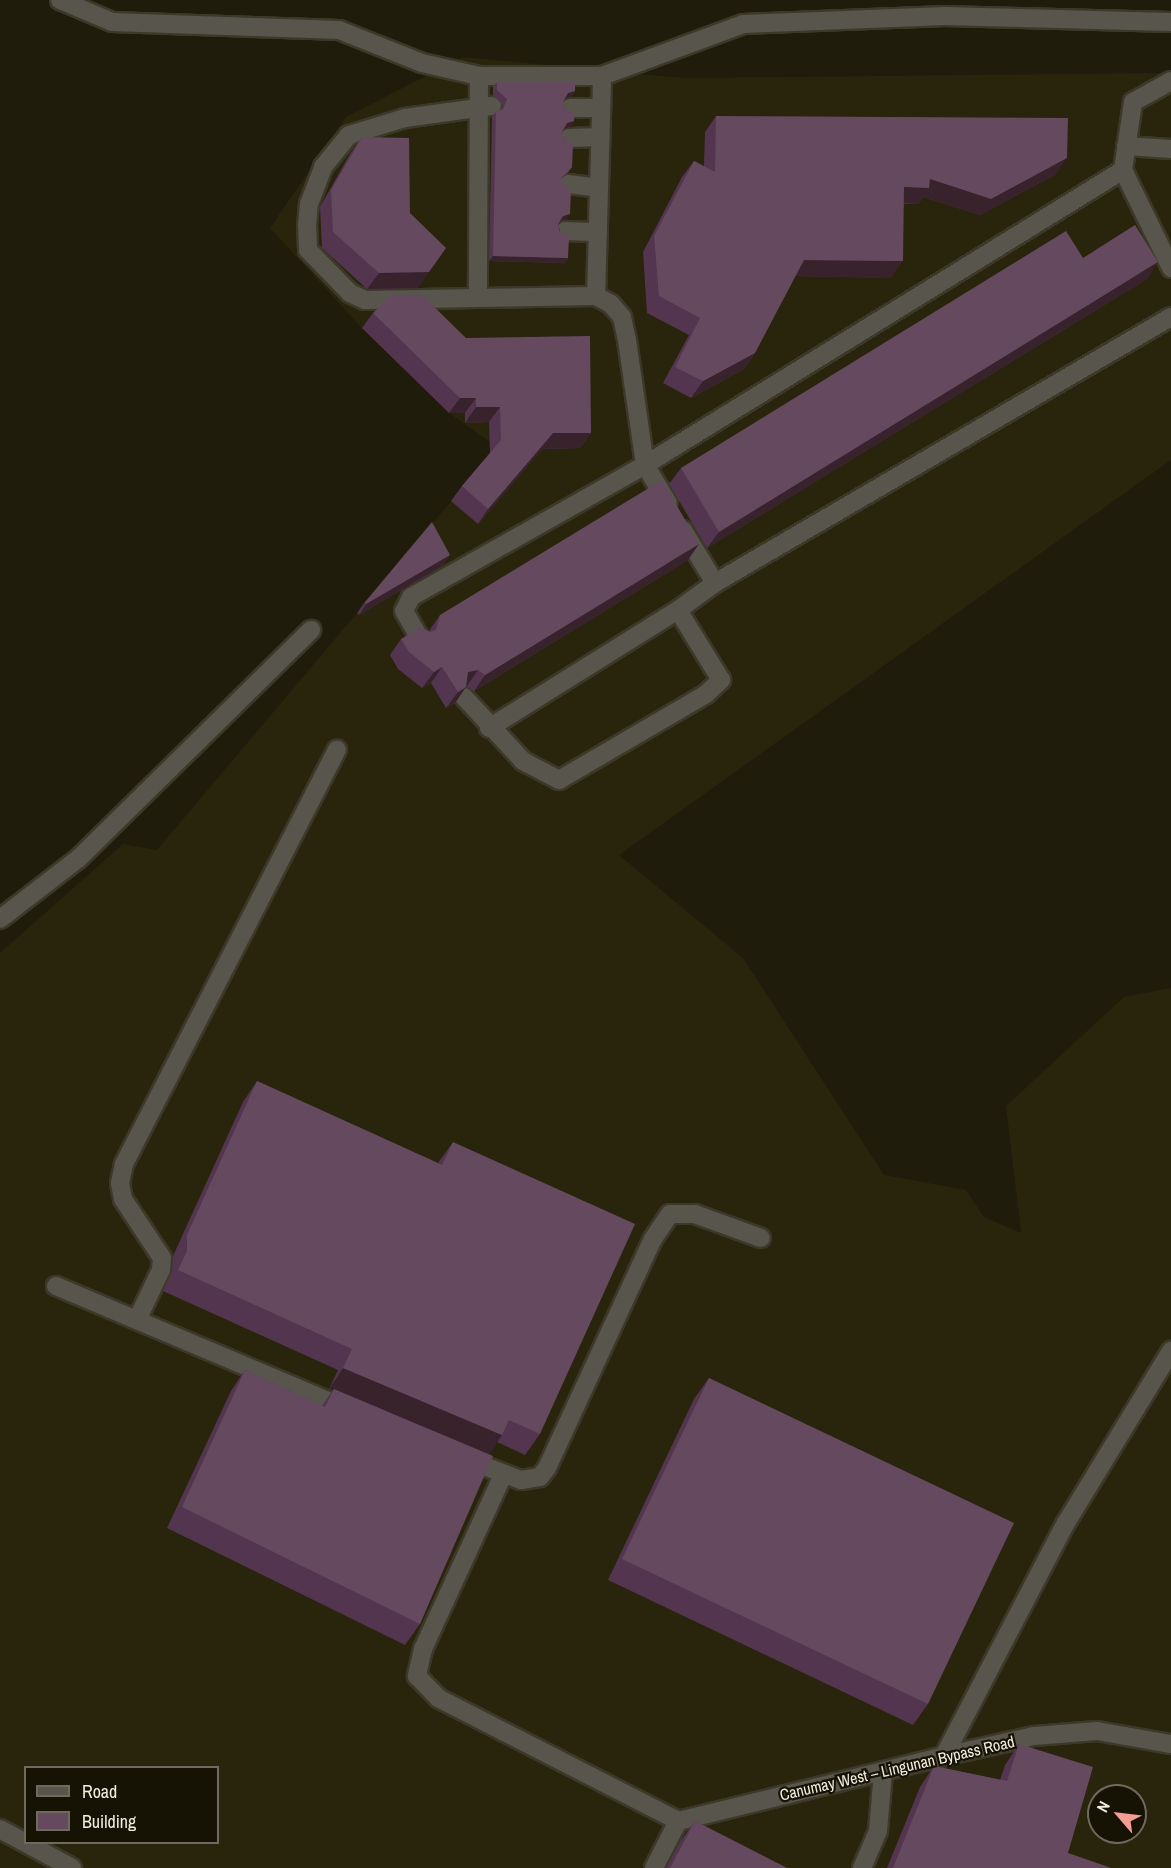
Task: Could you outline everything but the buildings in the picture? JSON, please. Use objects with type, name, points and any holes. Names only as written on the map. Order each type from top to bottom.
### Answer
[{"type":"street","points":[[60,0],[112,22],[339,30],[422,63],[479,76],[602,76],[743,24],[945,16],[1171,22]]},
{"type":"street","points":[[478,298],[483,230],[485,139],[485,106],[479,76]]},
{"type":"street","points":[[596,296],[602,76]]},
{"type":"street","points":[[1171,81],[1133,102],[1123,170],[1171,268]]},
{"type":"street","points":[[485,106],[405,118],[349,135],[323,167],[309,204],[308,250],[350,292],[365,300],[596,296],[611,304],[622,317],[645,465],[715,583]]},
{"type":"street","points":[[570,108],[601,108]]},
{"type":"street","points":[[568,138],[600,137]]},
{"type":"street","points":[[1126,146],[1171,149]]},
{"type":"street","points":[[419,637],[404,611],[411,597],[645,465],[1123,170]]},
{"type":"street","points":[[568,184],[599,188]]},
{"type":"street","points":[[566,231],[598,232]]},
{"type":"street","points":[[489,728],[678,610],[715,583],[1171,317]]},
{"type":"street","points":[[464,697],[489,728],[523,761],[557,780],[706,694],[721,680],[678,610]]},
{"type":"street","points":[[0,919],[78,859],[310,630]]},
{"type":"street","points":[[137,1320],[161,1270],[162,1258],[123,1199],[120,1183],[124,1164],[337,750]]},
{"type":"street","points":[[449,1452],[502,1475],[531,1480],[547,1468],[653,1239],[670,1214],[695,1214],[761,1238]]},
{"type":"street","points":[[56,1286],[363,1416]]},
{"type":"street","points":[[944,1756],[1066,1523],[1171,1351]]},
{"type":"street","points":[[502,1475],[423,1649],[417,1676],[438,1698],[678,1821],[654,1868]]},
{"type":"street","name":"Canumay West – Lingunan Bypass Road","points":[[678,1821],[1034,1736],[1096,1731],[1171,1744]]},
{"type":"street","points":[[862,1868],[878,1831],[883,1771]]},
{"type":"street","points":[[0,1829],[24,1842]]},
{"type":"street","points":[[28,1844],[72,1868]]},
{"type":"shaded area","points":[[463,57],[682,78],[1171,73],[1171,460],[619,855],[743,958],[884,1175],[966,1190],[984,1217],[1021,1233],[1006,1106],[1124,997],[1171,988],[1171,1868],[0,1868],[0,953],[123,844],[157,850],[497,447],[449,413],[362,328],[270,228],[346,117]]}]
